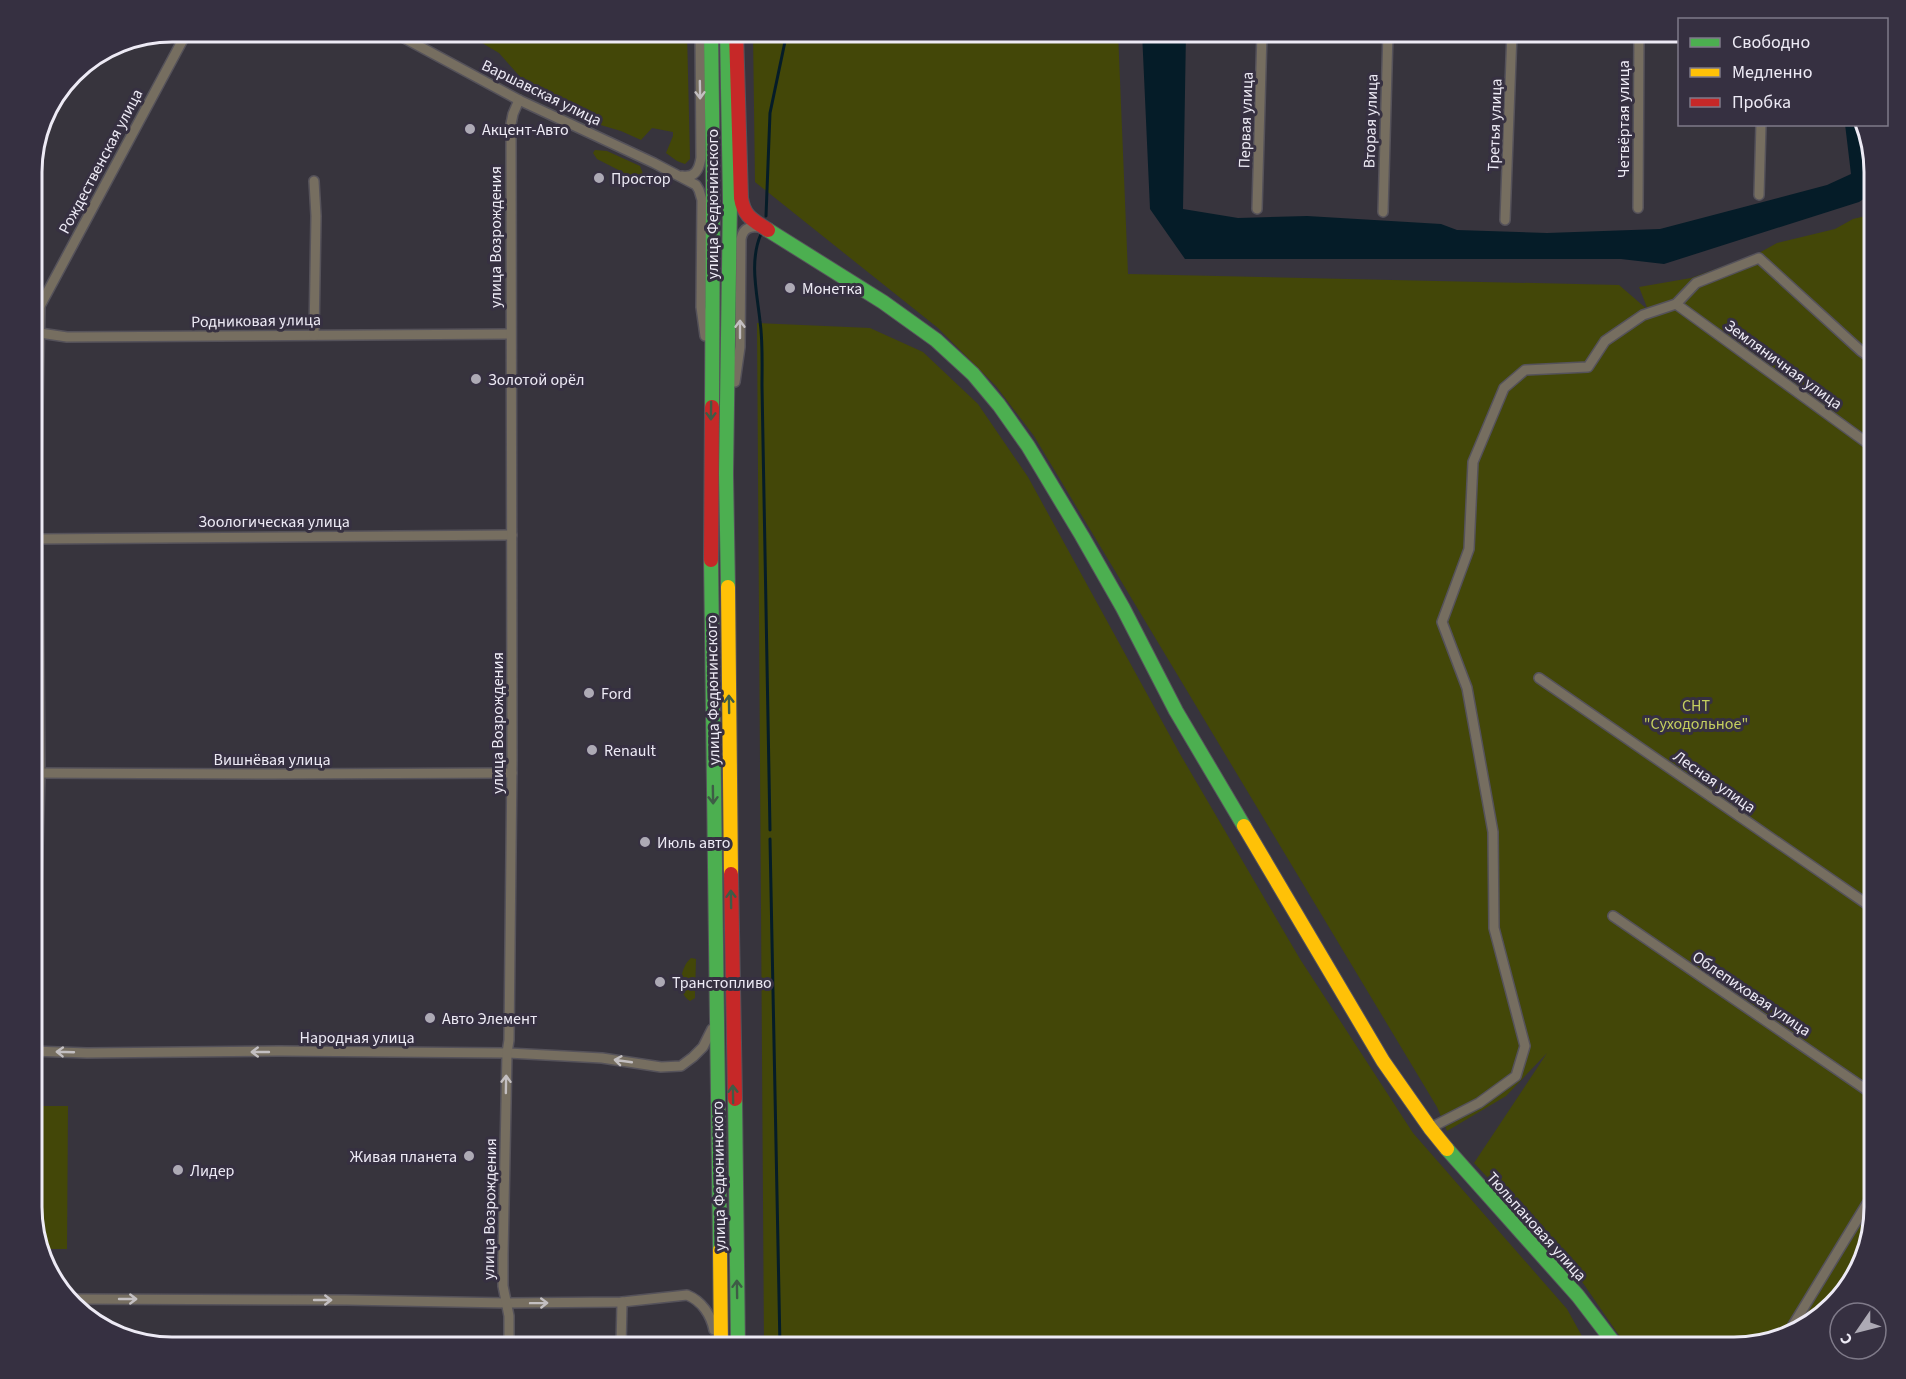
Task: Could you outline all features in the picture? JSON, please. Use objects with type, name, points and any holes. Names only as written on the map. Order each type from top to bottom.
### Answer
[{"type":"main road","name":"улица Федюнинского","points":[[711,42],[713,184],[710,484],[720,1337]]},
{"type":"main road","name":"улица Федюнинского","points":[[727,42],[730,201],[727,429],[731,962],[738,1337]]},
{"type":"main road","name":"Тюльпановая улица","points":[[736,42],[741,205],[747,216],[883,302],[936,340],[973,374],[999,405],[1028,446],[1112,587],[1176,711],[1383,1061],[1430,1128],[1578,1296],[1609,1337]]},
{"type":"street","name":"Рождественская улица","points":[[42,293],[181,42]]},
{"type":"street","name":"Варшавская улица","points":[[412,42],[519,100],[696,185],[702,200],[701,307],[711,377]]},
{"type":"street","points":[[680,176],[691,176],[700,166],[700,42]]},
{"type":"street","name":"Первая улица","points":[[1257,209],[1262,42]]},
{"type":"street","name":"Вторая улица","points":[[1383,212],[1388,42]]},
{"type":"street","name":"Третья улица","points":[[1506,220],[1512,42]]},
{"type":"street","name":"Четвёртая улица","points":[[1638,208],[1639,42]]},
{"type":"street","name":"улица Возрождения","points":[[509,1337],[508,1303],[503,1286],[512,773],[511,123],[519,100]]},
{"type":"street","points":[[1759,195],[1761,126]]},
{"type":"street","points":[[314,181],[316,226],[314,335]]},
{"type":"street","points":[[727,429],[740,347],[741,239],[745,231],[751,227],[767,229]]},
{"type":"street","points":[[1430,1128],[1479,1103],[1515,1076],[1525,1046],[1494,928],[1493,832],[1467,688],[1442,622],[1469,549],[1473,462],[1504,388],[1525,370],[1588,367],[1605,341],[1643,315],[1676,304],[1696,283],[1759,258],[1864,352]]},
{"type":"street","name":"Земляничная улица","points":[[1676,304],[1864,440]]},
{"type":"street","name":"Родниковая улица","points":[[42,333],[67,337],[510,334]]},
{"type":"street","name":"Зоологическая улица","points":[[42,539],[512,535]]},
{"type":"street","name":"Лесная улица","points":[[1539,678],[1864,901]]},
{"type":"street","name":"Вишнёвая улица","points":[[42,773],[512,773]]},
{"type":"street","name":"Облепиховая улица","points":[[1613,916],[1864,1087]]},
{"type":"street","name":"Народная улица","points":[[42,1051],[507,1053],[602,1058],[661,1067],[681,1066],[693,1057],[703,1047],[716,1020]]},
{"type":"street","points":[[1795,1322],[1864,1210]]},
{"type":"street","points":[[80,1299],[323,1299],[508,1303],[622,1302],[687,1295],[698,1302],[708,1314],[717,1337]]},
{"type":"street","points":[[621,1337],[622,1302]]},
{"type":"green space","points":[[480,42],[687,42],[690,159],[685,164],[666,153],[673,132],[652,128],[641,140],[621,131],[587,121],[523,80],[499,53]]},
{"type":"green space","name":"СНТ \"Суходольное\"","points":[[753,42],[1118,42],[1128,274],[1619,285],[1648,310],[1639,287],[1691,278],[1759,253],[1777,243],[1835,229],[1853,219],[1864,216],[1864,1208],[1862,1233],[1851,1265],[1826,1299],[1799,1320],[1768,1333],[1735,1337],[1620,1337],[1574,1270],[1474,1163],[1547,1053],[1506,1096],[1447,1131],[1437,1107],[1034,436],[996,386],[938,328],[755,182]]},
{"type":"green space","points":[[595,150],[607,151],[640,166],[643,174],[638,180],[597,159],[593,153]]},
{"type":"green space","points":[[757,323],[870,328],[923,352],[978,404],[1028,477],[1180,754],[1300,959],[1413,1133],[1567,1309],[1582,1337],[764,1337]]},
{"type":"green space","points":[[691,958],[696,959],[695,998],[690,1001],[683,992],[681,980],[684,967]]},
{"type":"green space","points":[[42,1106],[68,1106],[67,1249],[49,1249],[43,1224]]},
{"type":"water","points":[[1142,42],[1186,42],[1183,209],[1238,218],[1307,216],[1441,224],[1457,230],[1547,233],[1660,229],[1827,185],[1851,174],[1845,126],[1856,126],[1863,155],[1864,199],[1859,202],[1664,264],[1621,259],[1185,259],[1150,209]]},
{"type":"waterway","points":[[766,216],[770,113],[785,42]]},
{"type":"waterway","points":[[761,234],[757,244],[755,266],[762,345],[770,830]]},
{"type":"waterway","points":[[770,839],[780,1337]]},
{"type":"traffic: fast","points":[[711,42],[712,407]]},
{"type":"traffic: fast","points":[[727,42],[730,201],[726,474],[728,587]]},
{"type":"traffic: fast","points":[[768,230],[883,302],[936,340],[973,374],[999,405],[1028,446],[1082,536],[1123,608],[1176,711],[1244,826]]},
{"type":"traffic: fast","points":[[711,560],[720,1250]]},
{"type":"traffic: fast","points":[[735,1099],[738,1337]]},
{"type":"traffic: fast","points":[[1447,1149],[1578,1296],[1609,1337]]},
{"type":"traffic: slow","points":[[728,587],[731,874]]},
{"type":"traffic: slow","points":[[1244,826],[1383,1061],[1447,1149]]},
{"type":"traffic: slow","points":[[720,1250],[721,1337]]},
{"type":"traffic: jam","points":[[736,42],[742,204],[747,214],[768,230]]},
{"type":"traffic: jam","points":[[711,560],[712,407]]},
{"type":"traffic: jam","points":[[731,874],[735,1099]]},
{"type":"place","name":"Акцент-Авто","points":[[470,129]]},
{"type":"place","name":"Простор","points":[[599,178]]},
{"type":"place","name":"Монетка","points":[[790,288]]},
{"type":"place","name":"Золотой орёл","points":[[476,379]]},
{"type":"place","name":"Ford","points":[[589,693]]},
{"type":"place","name":"Renault","points":[[592,750]]},
{"type":"place","name":"Июль авто","points":[[645,842]]},
{"type":"place","name":"Транстопливо","points":[[660,982]]},
{"type":"place","name":"Авто Элемент","points":[[430,1018]]},
{"type":"place","name":"Живая планета","points":[[469,1156]]},
{"type":"place","name":"Лидер","points":[[178,1170]]}]
